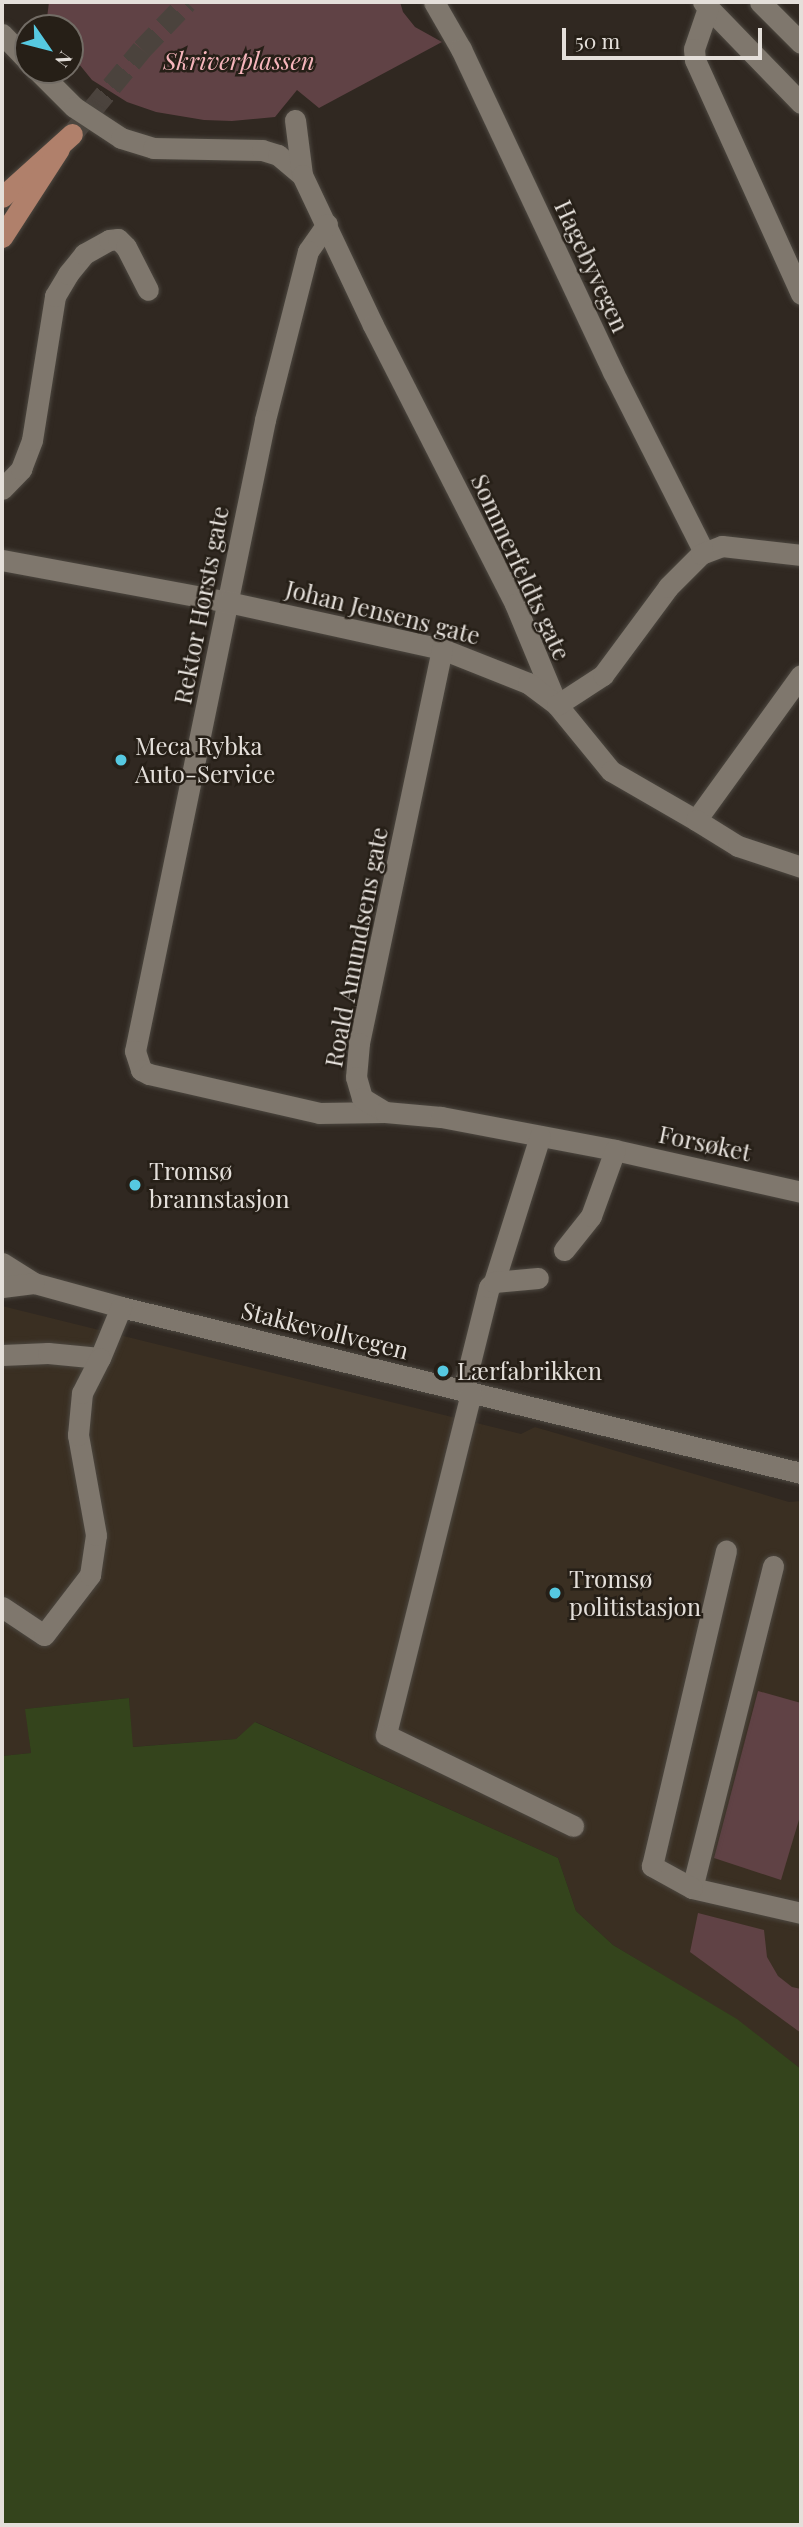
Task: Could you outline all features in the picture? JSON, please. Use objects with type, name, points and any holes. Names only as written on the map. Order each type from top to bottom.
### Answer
[{"type":"main road","points":[[2,197],[65,141],[2,237]]},
{"type":"street","name":"Hagebyvegen","points":[[434,2],[461,49],[613,372],[704,552]]},
{"type":"street","points":[[760,2],[801,43]]},
{"type":"street","points":[[705,5],[801,103]]},
{"type":"street","points":[[705,5],[694,49],[695,60],[801,294]]},
{"type":"street","points":[[51,84],[74,107],[121,138],[153,148],[262,150],[278,155],[302,176]]},
{"type":"street","name":"Sommerfeldts gate","points":[[295,120],[302,176],[373,325],[515,604],[557,705],[611,771],[738,846],[801,867]]},
{"type":"street","name":"Rektor Horsts gate","points":[[327,224],[308,251],[265,421],[136,1045],[137,1062],[149,1074],[319,1113],[385,1112]]},
{"type":"street","points":[[2,489],[21,469],[32,440],[55,296],[68,274],[84,254],[109,240],[118,239],[126,247],[148,290]]},
{"type":"street","points":[[557,705],[603,675],[684,568],[704,552],[722,546],[801,555]]},
{"type":"street","name":"Johan Jensens gate","points":[[2,560],[228,603],[442,649],[528,683],[557,705]]},
{"type":"street","name":"Roald Amundsens gate","points":[[385,1112],[362,1098],[355,1068],[442,649]]},
{"type":"street","points":[[696,820],[801,675]]},
{"type":"street","points":[[385,1112],[441,1117],[606,1149],[591,1216],[564,1250]]},
{"type":"street","points":[[540,1136],[494,1282],[489,1287],[386,1735],[573,1826]]},
{"type":"street","name":"Forsøket","points":[[606,1149],[801,1192]]},
{"type":"street","points":[[2,1263],[34,1283]]},
{"type":"street","points":[[494,1282],[538,1278]]},
{"type":"street","points":[[2,1287],[34,1283]]},
{"type":"street","name":"Stakkevollvegen","points":[[34,1283],[121,1307],[801,1473]]},
{"type":"street","points":[[2,1607],[44,1635],[90,1575],[96,1535],[78,1435],[82,1393],[121,1307]]},
{"type":"street","points":[[2,1355],[48,1353],[100,1358]]},
{"type":"street","points":[[726,1551],[652,1866],[692,1888],[801,1913]]},
{"type":"street","points":[[692,1888],[773,1566]]},
{"type":"shaded area","points":[[2,1306],[521,1434],[535,1427],[789,1502],[801,1501],[801,2069],[736,2019],[613,1945],[576,1911],[558,1858],[256,1722],[236,1739],[132,1747],[129,1698],[26,1709],[31,1753],[2,1756]]},
{"type":"shaded area","points":[[129,1698],[133,1747],[236,1739],[255,1722],[558,1858],[576,1911],[613,1945],[737,2019],[801,2069],[801,2525],[2,2525],[2,1756],[31,1753],[25,1709]]},
{"type":"green space","name":"Skriverplassen","points":[[49,2],[400,2],[403,12],[415,27],[442,42],[319,108],[297,90],[275,117],[232,121],[204,120],[156,112],[127,102],[92,80],[84,70],[84,14],[48,14]]},
{"type":"green space","points":[[758,1691],[801,1703],[801,1813],[781,1880],[714,1858]]},
{"type":"green space","points":[[698,1913],[764,1930],[767,1957],[778,1976],[792,1987],[801,1989],[801,2033],[690,1952]]},
{"type":"tunnel","points":[[72,134],[142,49],[187,2]]},
{"type":"place","name":"Meca Rybka Auto-Service","points":[[121,760]]},
{"type":"place","name":"Tromsø brannstasjon","points":[[135,1185]]},
{"type":"place","name":"Lærfabrikken","points":[[443,1371]]},
{"type":"place","name":"Tromsø politistasjon","points":[[555,1593]]}]
